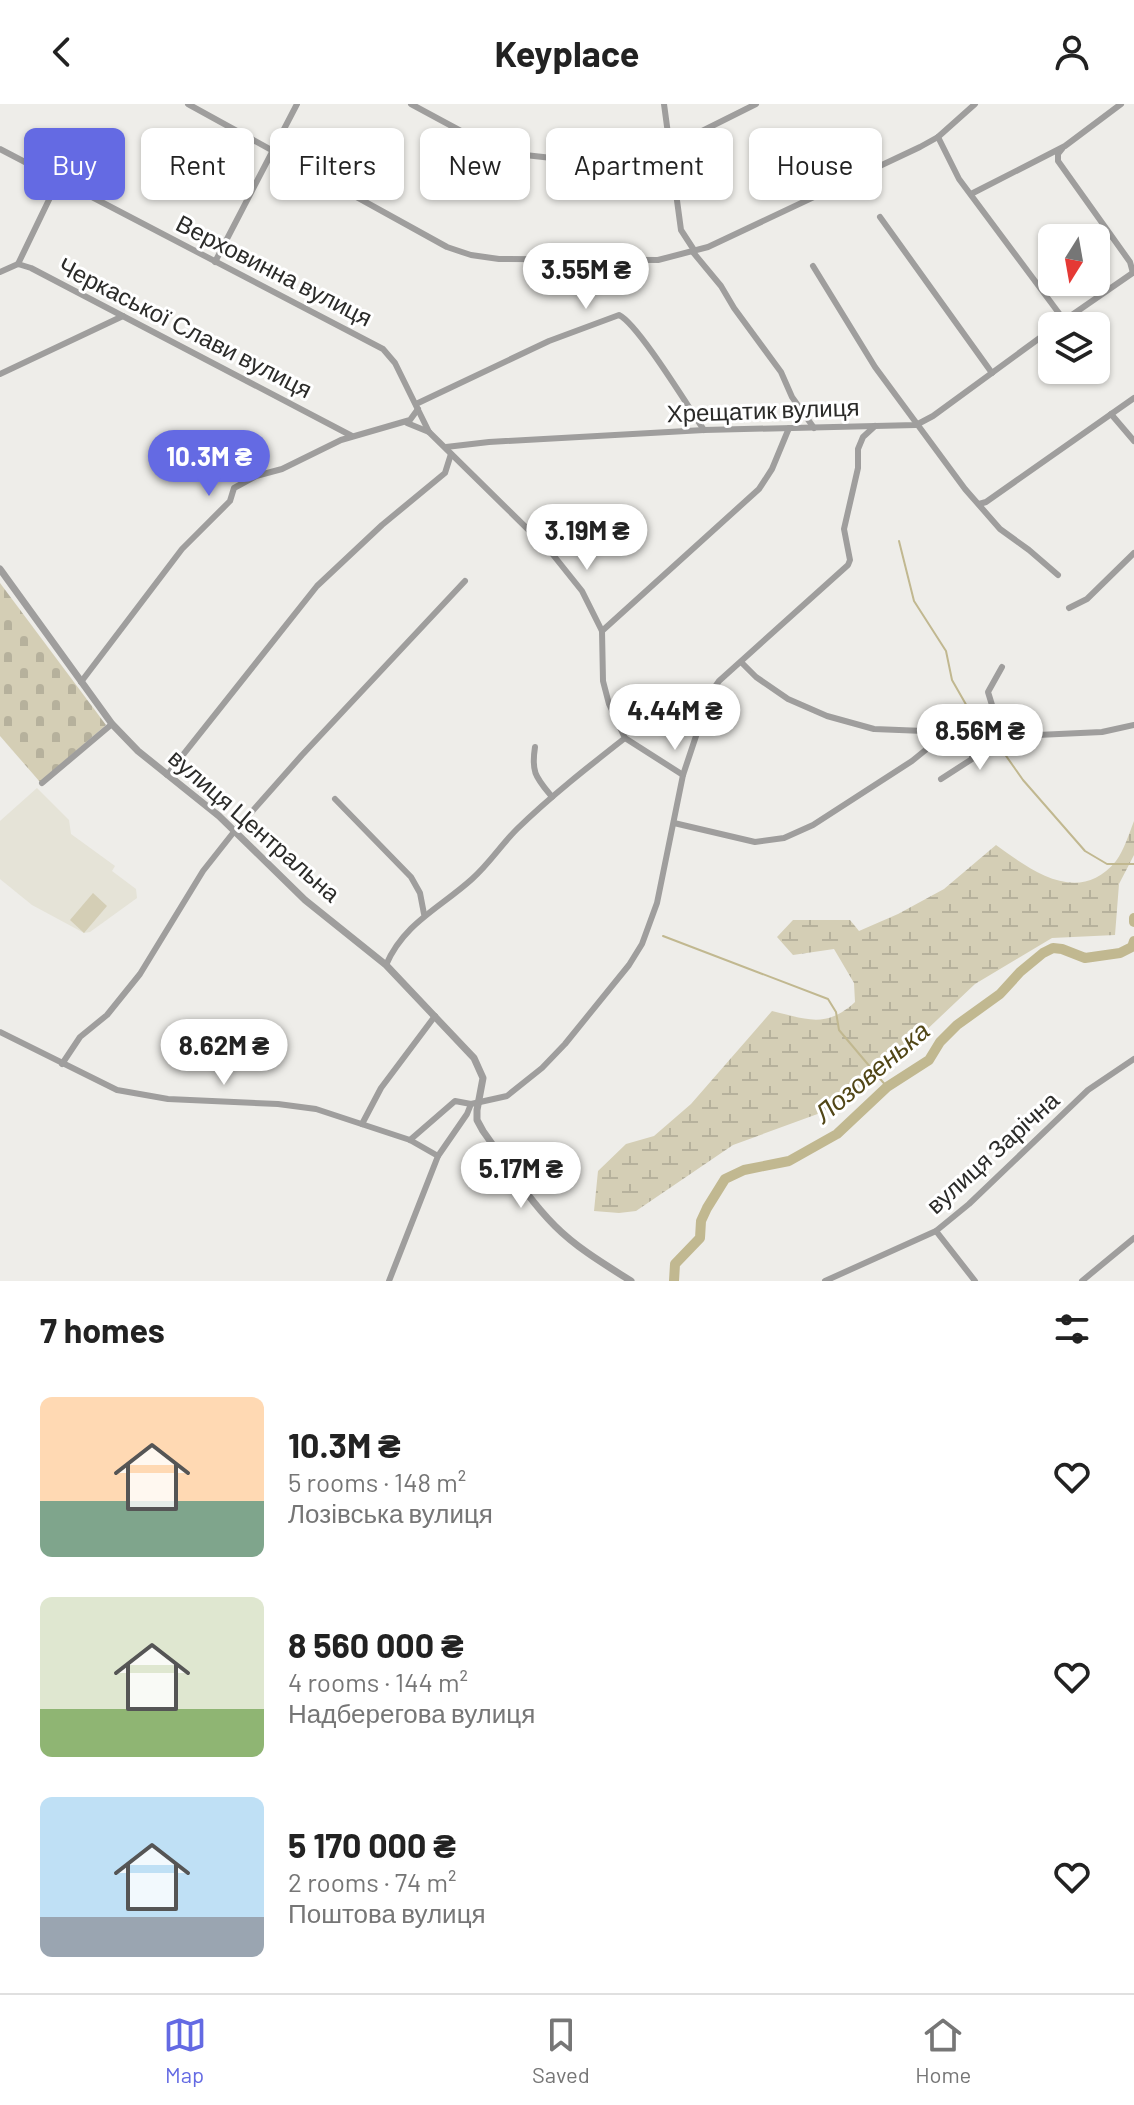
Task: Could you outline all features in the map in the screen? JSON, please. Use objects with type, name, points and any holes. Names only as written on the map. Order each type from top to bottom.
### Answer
[{"type":"street","points":[[188,104],[270,148]]},
{"type":"street","points":[[284,128],[297,104]]},
{"type":"street","points":[[411,104],[485,144],[546,157]]},
{"type":"street","points":[[664,104],[667,128]]},
{"type":"street","points":[[708,128],[756,104]]},
{"type":"street","points":[[365,200],[436,242],[471,255],[499,259],[658,260],[708,247],[938,137],[975,104]]},
{"type":"street","points":[[971,194],[1065,146],[1121,104]]},
{"type":"street","points":[[938,137],[959,179],[1058,312]]},
{"type":"street","points":[[1065,146],[1058,154],[1058,161],[1130,262],[1133,272],[1076,312]]},
{"type":"street","name":"Верховинна вулиця","points":[[0,149],[24,161]]},
{"type":"street","points":[[215,262],[270,156]]},
{"type":"street","points":[[0,272],[18,264],[49,200]]},
{"type":"street","name":"Верховинна вулиця","points":[[98,200],[383,349],[395,363],[429,432]]},
{"type":"street","points":[[677,200],[681,230],[693,250],[781,372],[792,397],[814,428]]},
{"type":"street","points":[[880,217],[992,373]]},
{"type":"street","name":"Черкаської Слави вулиця","points":[[18,264],[352,436]]},
{"type":"street","points":[[813,266],[875,367],[976,503],[1000,529],[1058,575]]},
{"type":"street","points":[[81,682],[182,549],[230,501],[234,488],[352,436],[403,423],[413,418],[417,407],[549,341],[619,315],[627,320],[658,360],[704,430]]},
{"type":"street","points":[[0,374],[123,316]]},
{"type":"street","points":[[916,425],[1038,340]]},
{"type":"street","points":[[976,503],[986,502],[1134,398]]},
{"type":"street","points":[[1111,414],[1134,441]]},
{"type":"street","points":[[403,423],[417,425],[446,447],[568,571],[602,631],[603,681],[609,704],[625,738],[683,775]]},
{"type":"street","name":"Хрещатик вулиця","points":[[446,447],[704,430],[916,425]]},
{"type":"street","points":[[410,1140],[455,1101],[471,1104],[507,1096],[542,1068],[629,965],[650,928],[683,775],[710,694],[719,681],[848,565],[850,560],[844,533],[858,468],[858,449],[863,437],[875,426]]},
{"type":"street","points":[[602,631],[759,489],[772,469],[789,428]]},
{"type":"street","points":[[167,775],[317,586],[382,525],[445,473],[451,454]]},
{"type":"street","points":[[1069,608],[1087,599],[1134,553]]},
{"type":"street","name":"вулиця Центральна","points":[[0,569],[112,724],[167,775],[219,816],[305,900],[386,965],[435,1016],[479,1066],[483,1083],[477,1110],[479,1125],[540,1210],[578,1247],[631,1281]]},
{"type":"street","points":[[62,1064],[80,1037],[107,1015],[140,974],[203,871],[233,833],[465,581]]},
{"type":"street","points":[[741,662],[779,694],[827,716],[874,729],[924,731],[972,738],[1102,732],[1134,725]]},
{"type":"street","points":[[993,737],[996,718],[988,692],[1002,667]]},
{"type":"street","points":[[42,783],[112,724]]},
{"type":"street","points":[[674,823],[755,842],[784,838],[813,825],[920,755],[944,735]]},
{"type":"street","points":[[386,965],[393,949],[424,914],[470,882],[514,832],[625,738]]},
{"type":"street","points":[[941,779],[972,759],[972,738]]},
{"type":"street","points":[[535,747],[533,770],[552,797]]},
{"type":"street","points":[[335,799],[411,877],[420,893],[424,914]]},
{"type":"street","points":[[362,1124],[381,1088],[435,1016]]},
{"type":"street","points":[[0,1032],[117,1090],[168,1099],[307,1108],[410,1140],[438,1156]]},
{"type":"street","name":"вулиця Зарічна","points":[[825,1281],[936,1231],[969,1204],[1088,1090],[1134,1059]]},
{"type":"street","points":[[389,1281],[438,1156],[471,1104]]},
{"type":"street","points":[[936,1231],[975,1281]]},
{"type":"street","points":[[1082,1281],[1134,1238]]},
{"type":"shaded area","points":[[37,788],[69,820],[71,834],[115,866],[112,871],[136,889],[137,898],[90,932],[84,933],[32,905],[0,879],[0,821]]},
{"type":"green space","points":[[0,583],[106,725],[40,782],[0,736]]},
{"type":"green space","points":[[1134,821],[1134,855],[1119,884],[1115,935],[1052,938],[975,984],[881,1073],[823,1112],[733,1145],[636,1211],[594,1211],[598,1171],[626,1144],[654,1136],[691,1104],[772,1011],[806,1019],[825,1019],[855,1002],[854,983],[834,949],[793,955],[777,937],[793,920],[850,920],[859,931],[944,889],[996,845],[1025,865],[1056,880],[1071,883],[1087,881],[1102,874],[1116,861]]},
{"type":"green space","points":[[93,893],[107,906],[84,933],[70,920]]},
{"type":"waterway","points":[[899,541],[914,601],[946,651],[952,680],[984,736]]},
{"type":"waterway","points":[[989,739],[997,743],[1023,780],[1085,851],[1107,864],[1134,864]]},
{"type":"waterway","points":[[663,936],[828,999],[836,1012],[839,1030],[887,1087]]},
{"type":"waterway","name":"Лозовенька","points":[[674,1281],[675,1264],[700,1238],[701,1221],[725,1179],[744,1170],[789,1161],[837,1134],[887,1087],[929,1060],[940,1042],[957,1025],[1000,994],[1043,953],[1053,948],[1062,949],[1085,958],[1120,953],[1132,947],[1134,941]]}]
